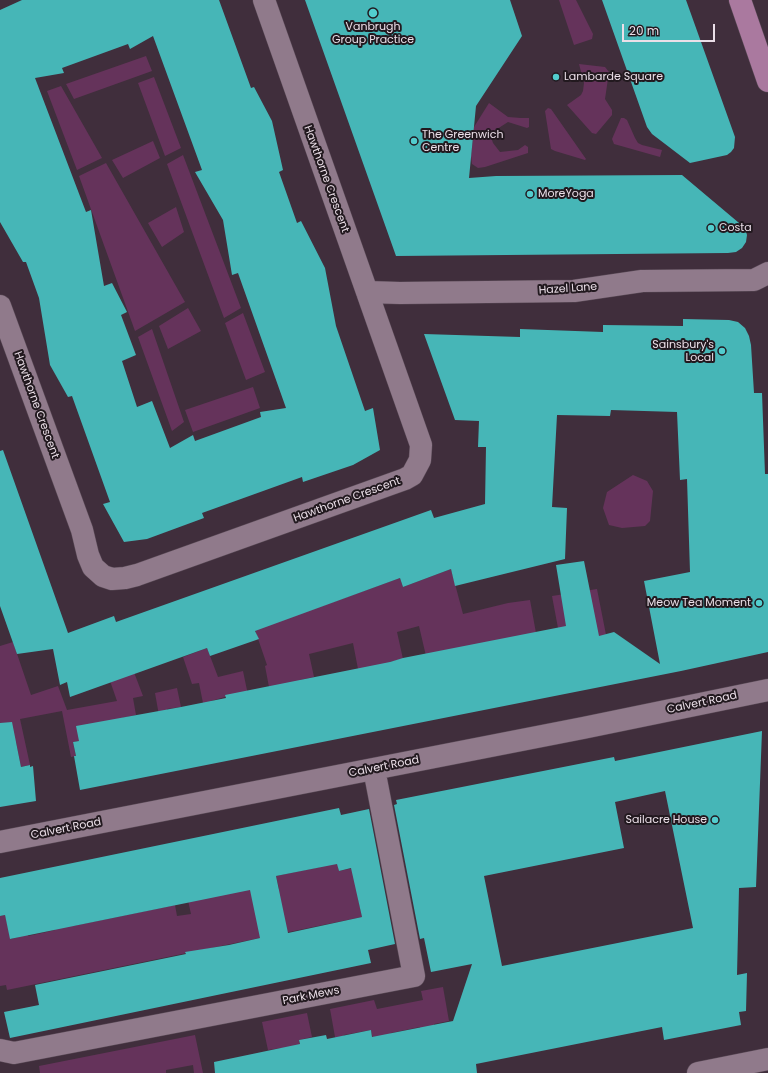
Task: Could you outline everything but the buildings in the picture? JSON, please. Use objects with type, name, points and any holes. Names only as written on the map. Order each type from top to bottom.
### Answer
[{"type":"main road","points":[[740,0],[768,81]]},
{"type":"street","name":"Hawthorne Crescent","points":[[0,306],[82,530],[88,555],[93,566],[103,576],[112,579],[137,575],[405,480],[412,475],[420,460],[421,445],[264,0]]},
{"type":"street","name":"Hazel Lane","points":[[367,292],[574,291],[642,281],[754,280],[768,273]]},
{"type":"street","name":"Calvert Road","points":[[0,842],[768,690]]},
{"type":"street","name":"Park Mews","points":[[0,1050],[14,1053],[414,976],[374,769]]},
{"type":"street","points":[[698,1073],[768,1059]]},
{"type":"shaded area","points":[[559,0],[576,0],[593,34],[592,39],[574,45]]},
{"type":"shaded area","points":[[146,56],[152,71],[74,99],[66,84]]},
{"type":"shaded area","points":[[579,64],[605,67],[609,72],[605,99],[612,110],[612,115],[596,134],[592,133],[567,105],[581,95],[583,91],[584,83]]},
{"type":"shaded area","points":[[154,77],[181,148],[165,156],[138,83]]},
{"type":"shaded area","points":[[61,86],[102,158],[77,170],[47,91]]},
{"type":"shaded area","points":[[489,103],[508,117],[529,118],[529,127],[527,128],[508,122],[494,131],[492,140],[500,152],[518,150],[525,145],[528,147],[528,153],[478,168],[472,164],[471,156],[474,127]]},
{"type":"shaded area","points":[[548,108],[551,109],[586,159],[585,160],[551,149],[545,111]]},
{"type":"shaded area","points":[[621,118],[627,120],[638,143],[662,150],[660,157],[614,144],[612,139]]},
{"type":"shaded area","points":[[153,141],[160,158],[123,178],[112,160]]},
{"type":"shaded area","points":[[183,155],[241,308],[224,318],[167,164]]},
{"type":"shaded area","points":[[106,163],[185,302],[135,331],[79,176]]},
{"type":"shaded area","points":[[176,207],[184,232],[162,247],[148,223]]},
{"type":"shaded area","points":[[188,308],[201,331],[168,349],[159,326]]},
{"type":"shaded area","points":[[243,313],[265,372],[246,380],[225,323]]},
{"type":"shaded area","points":[[152,329],[184,422],[172,431],[138,337]]},
{"type":"shaded area","points":[[253,387],[260,408],[193,432],[185,410]]},
{"type":"shaded area","points":[[633,475],[647,481],[653,491],[650,521],[645,526],[622,528],[609,525],[603,508],[607,492]]},
{"type":"shaded area","points":[[451,569],[463,614],[508,603],[530,600],[538,644],[426,656],[419,626],[397,632],[403,659],[390,662],[395,690],[358,669],[353,643],[309,654],[314,677],[300,680],[305,709],[269,687],[265,666],[267,665],[255,630],[400,578],[403,587]]},
{"type":"shaded area","points":[[597,589],[609,650],[558,628],[552,596]]},
{"type":"shaded area","points":[[13,642],[31,695],[58,686],[67,710],[117,701],[108,675],[132,667],[143,696],[133,698],[136,715],[122,718],[127,744],[79,741],[73,742],[76,756],[71,757],[62,711],[20,719],[30,765],[21,767],[16,742],[0,745],[0,646]]},
{"type":"shaded area","points":[[207,648],[218,677],[243,671],[253,719],[238,695],[225,697],[211,701],[216,726],[208,728],[199,683],[192,684],[183,657]]},
{"type":"shaded area","points":[[177,688],[181,707],[167,709],[172,735],[160,721],[155,693]]},
{"type":"shaded area","points":[[334,846],[339,871],[372,864],[358,898],[362,917],[7,990],[6,985],[0,986],[0,916],[5,915],[11,939],[19,937],[14,913],[23,912],[28,936],[55,930],[50,906],[67,902],[73,926],[175,905],[177,916],[191,914],[183,878],[228,869],[279,889],[276,876],[320,867]]},
{"type":"shaded area","points":[[443,987],[449,1021],[434,1024],[438,1042],[424,1045],[420,1027],[391,1033],[376,1054],[371,1030],[344,1035],[337,1048],[330,1009],[374,1000],[377,1009],[423,1000],[421,991]]},
{"type":"shaded area","points":[[307,1013],[312,1037],[299,1040],[304,1068],[284,1059],[281,1048],[268,1050],[262,1022]]},
{"type":"shaded area","points":[[195,1035],[203,1073],[194,1073],[193,1065],[166,1070],[166,1073],[40,1073],[39,1066]]},
{"type":"place","name":"Vanbrugh Group Practice","points":[[373,13]]},
{"type":"place","name":"Lambarde Square","points":[[556,77]]},
{"type":"place","name":"The Greenwich Centre","points":[[414,141]]},
{"type":"place","name":"MoreYoga","points":[[530,194]]},
{"type":"place","name":"Costa","points":[[711,228]]},
{"type":"place","name":"Sainsbury's Local","points":[[722,351]]},
{"type":"place","name":"Meow Tea Moment","points":[[759,603]]},
{"type":"place","name":"Sailacre House","points":[[715,820]]}]
